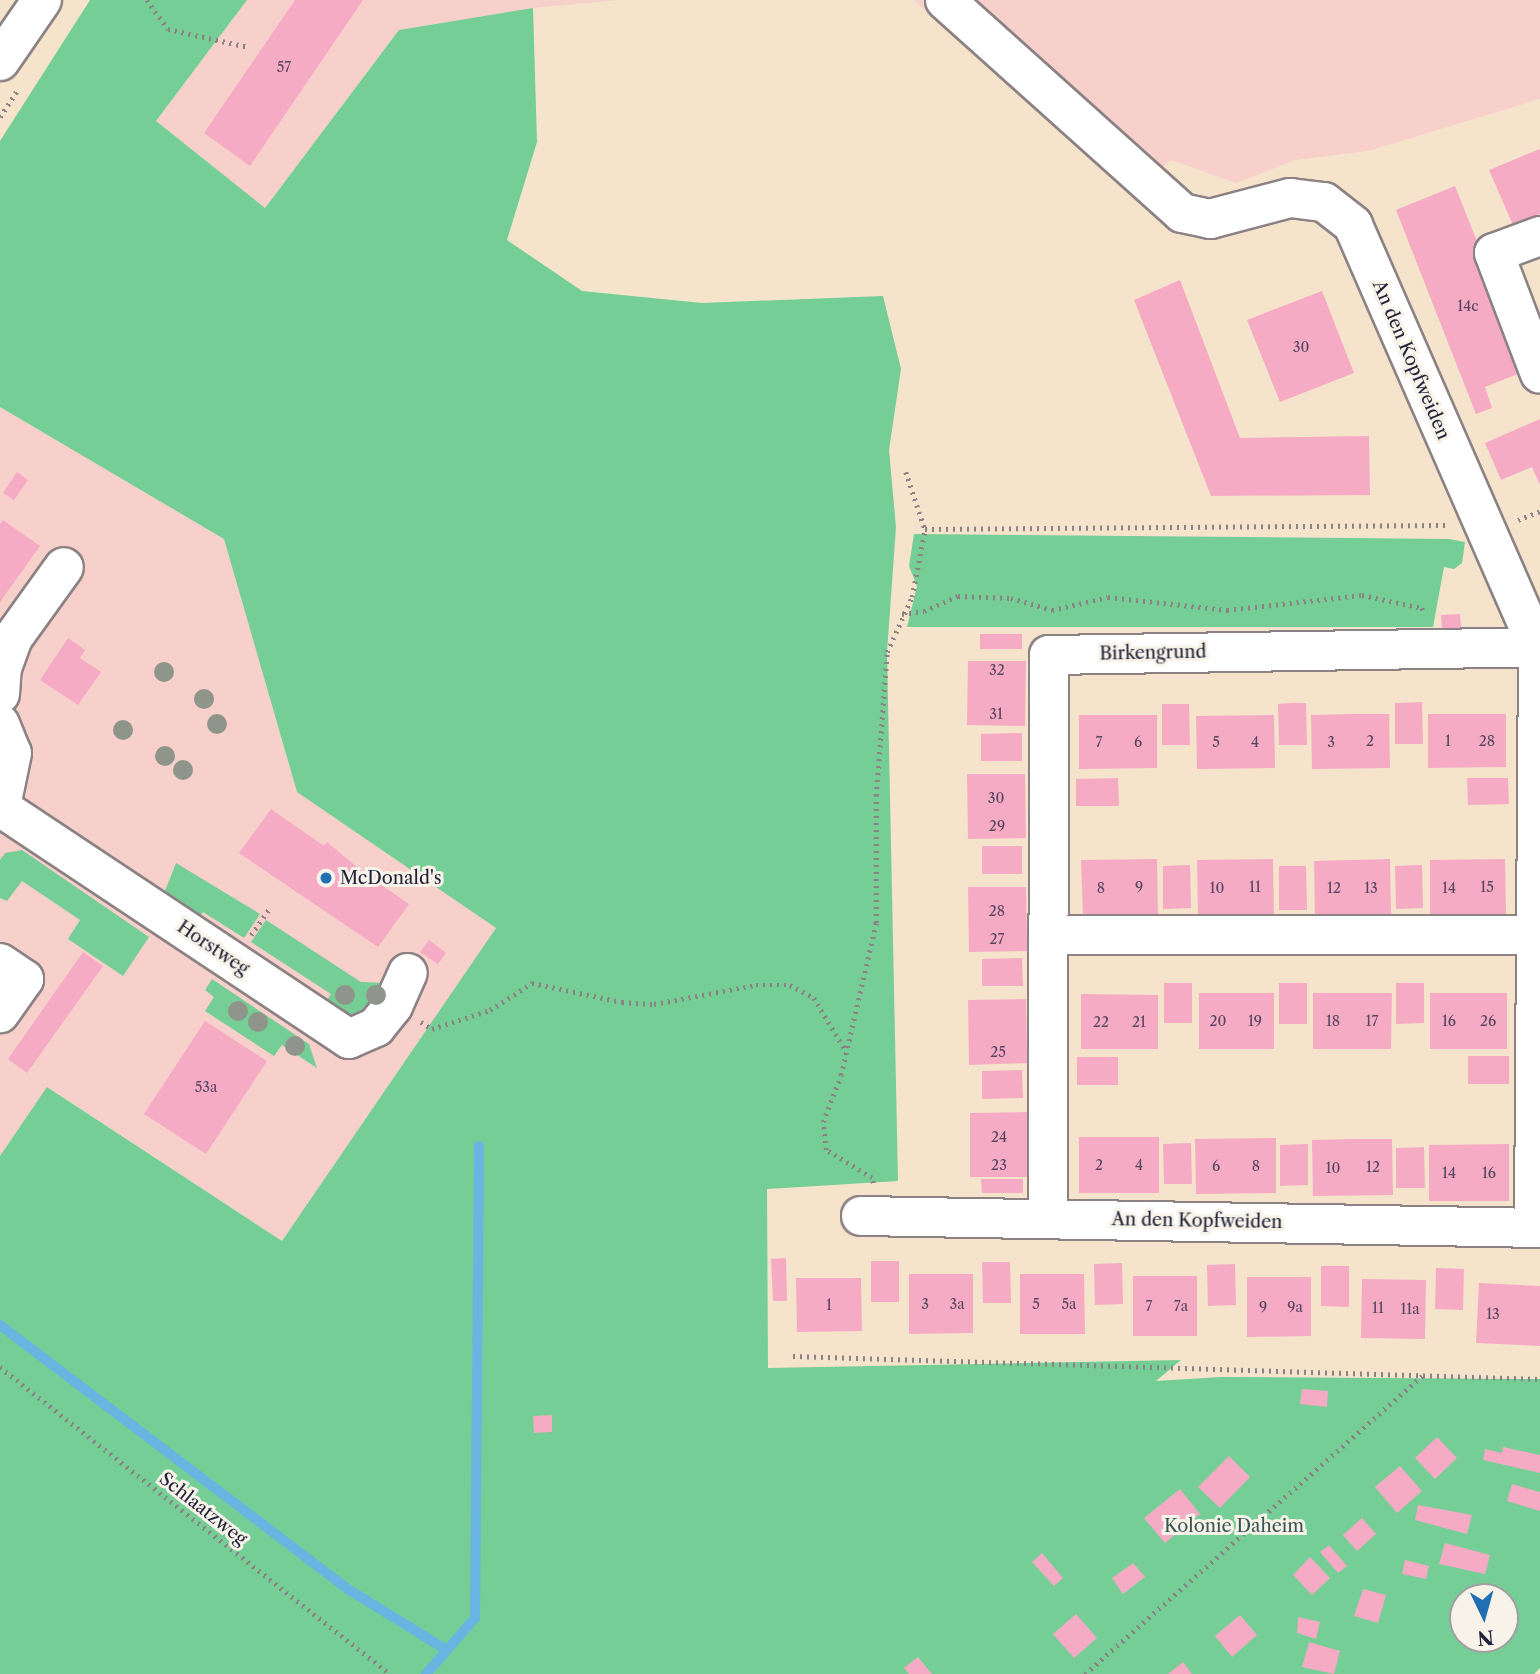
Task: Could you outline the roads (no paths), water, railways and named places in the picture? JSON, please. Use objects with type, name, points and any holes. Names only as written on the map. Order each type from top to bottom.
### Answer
[{"type":"street","points":[[0,61],[42,0]]},
{"type":"street","name":"An den Kopfweiden","points":[[861,1216],[1537,1228],[1539,648],[1482,525],[1353,225],[1324,202],[1290,198],[1210,219],[1182,213],[945,0]]},
{"type":"street","points":[[1540,236],[1494,253],[1540,373]]},
{"type":"street","points":[[1,809],[12,753],[1,698],[13,638],[64,567]]},
{"type":"street","name":"Birkengrund","points":[[1048,1219],[1049,655],[1539,648]]},
{"type":"street","name":"Horstweg","points":[[1,809],[349,1039],[376,1027],[400,990]]},
{"type":"street","points":[[1049,935],[1536,935]]},
{"type":"street","points":[[0,963],[24,979],[0,1013]]},
{"type":"waterway","points":[[426,1674],[475,1618],[479,1146]]},
{"type":"waterway","points":[[0,1325],[351,1591],[445,1649]]},
{"type":"place","name":"McDonald's","points":[[326,878]]},
{"type":"park label","name":"Kolonie Daheim","points":[[1234,1526]]}]
